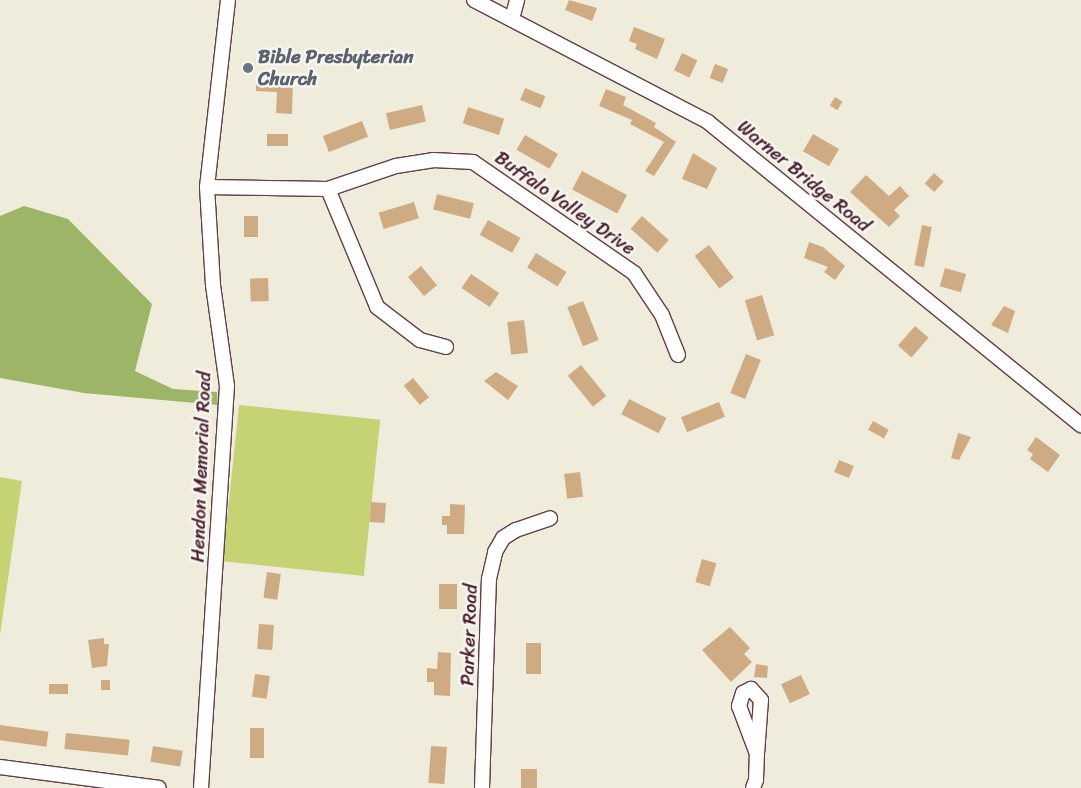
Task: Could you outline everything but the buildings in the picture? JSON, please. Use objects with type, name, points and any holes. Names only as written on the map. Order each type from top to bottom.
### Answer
[{"type":"street","name":"Hendon Memorial Road","points":[[201,788],[227,386],[214,285],[207,187],[228,0]]},
{"type":"street","name":"Warner Bridge Road","points":[[474,0],[708,122],[1081,425]]},
{"type":"street","points":[[512,19],[517,0]]},
{"type":"street","name":"Buffalo Valley Drive","points":[[207,187],[328,189],[396,166],[432,160],[473,162],[634,273],[662,314],[678,355]]},
{"type":"street","points":[[328,189],[377,307],[420,340],[446,347]]},
{"type":"street","name":"Parker Road","points":[[482,788],[489,579],[496,552],[504,538],[516,530],[550,518]]},
{"type":"street","points":[[753,788],[757,754]]},
{"type":"street","points":[[0,767],[78,783],[160,788]]},
{"type":"green space","points":[[24,206],[68,219],[152,304],[135,371],[173,389],[217,392],[218,405],[84,393],[0,378],[0,216]]},
{"type":"green space","points":[[239,405],[380,420],[364,576],[223,561]]},
{"type":"green space","points":[[0,477],[22,481],[0,635]]},
{"type":"place","name":"Bible Presbyterian Church","points":[[248,68]]}]
